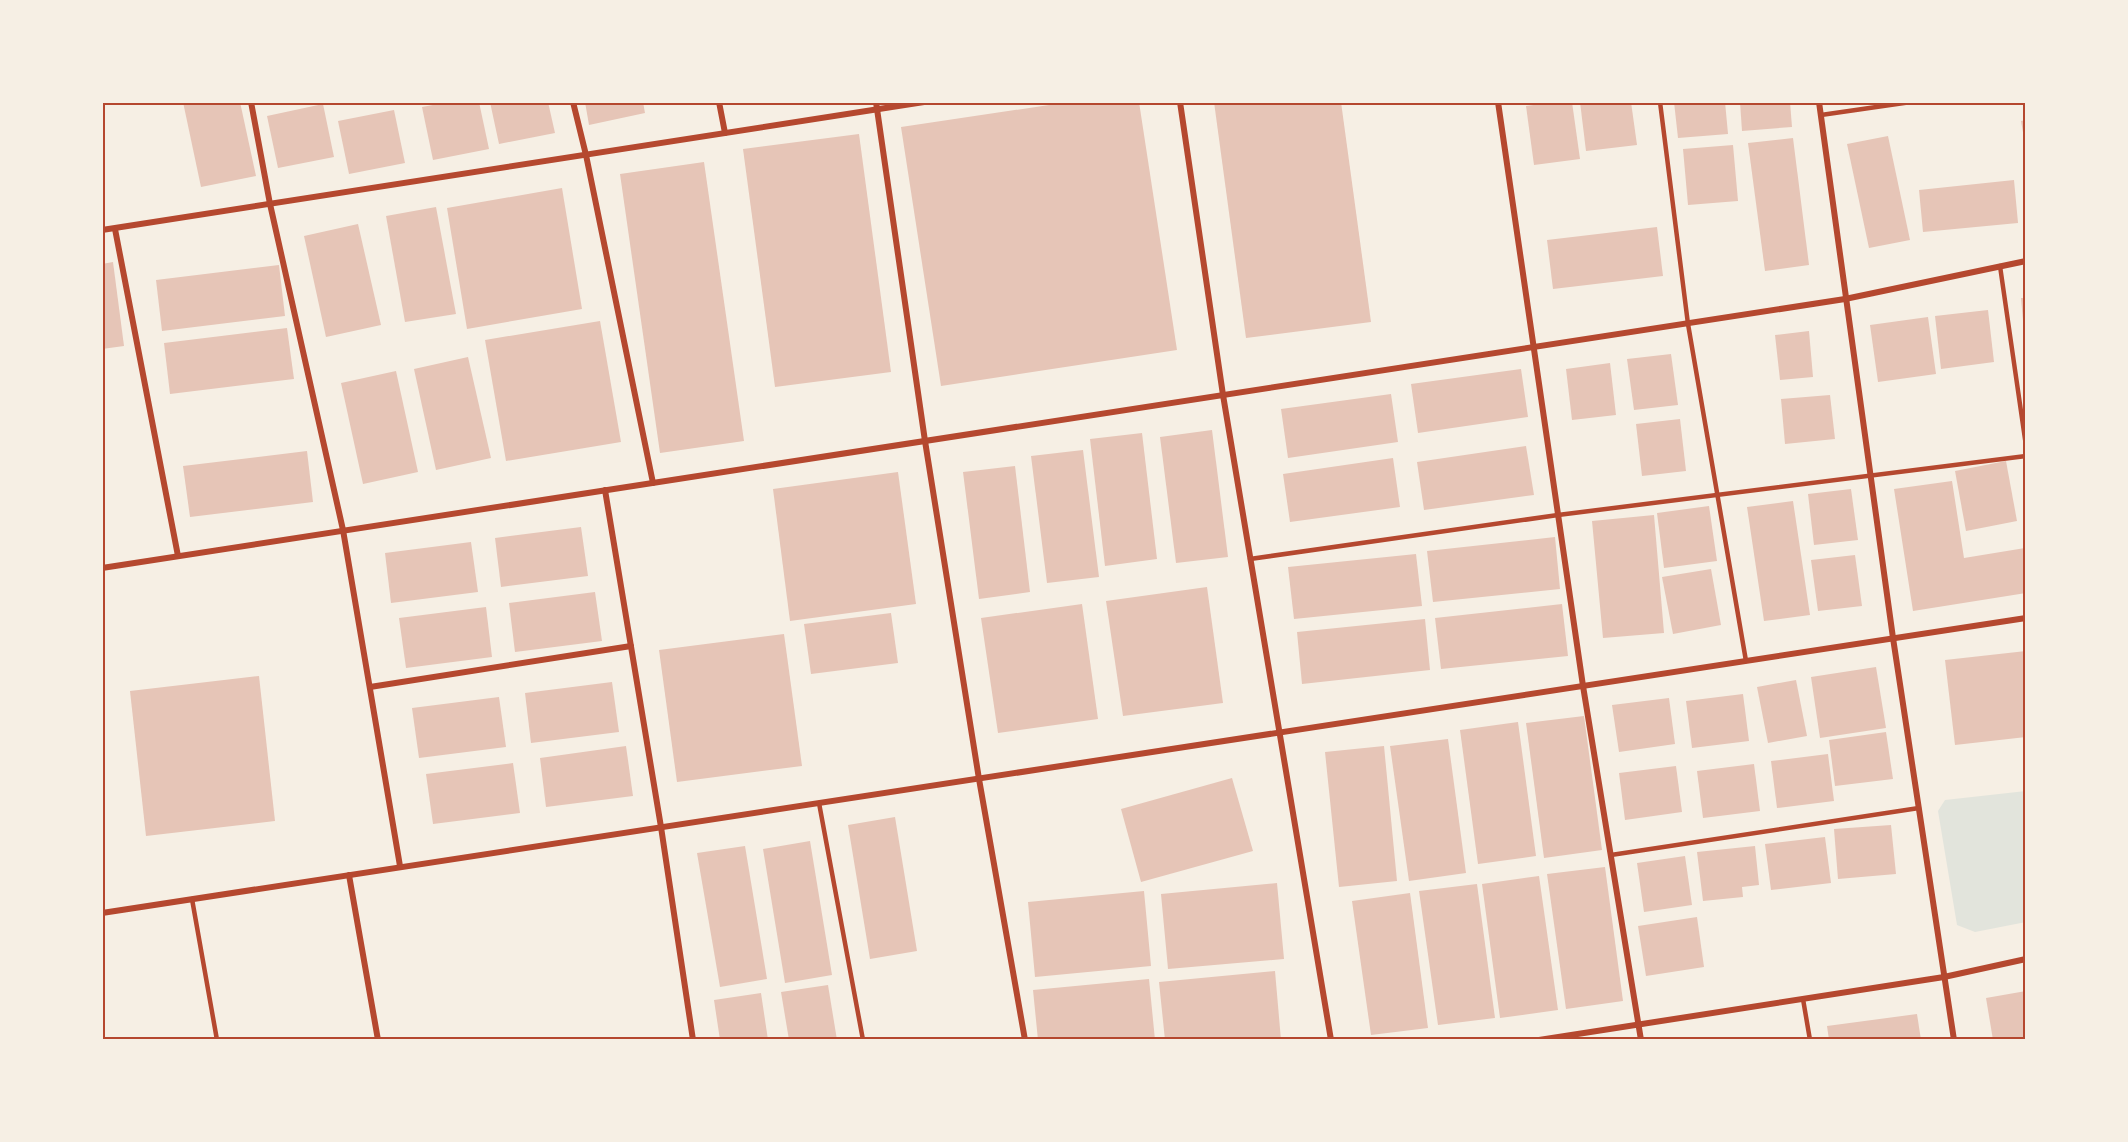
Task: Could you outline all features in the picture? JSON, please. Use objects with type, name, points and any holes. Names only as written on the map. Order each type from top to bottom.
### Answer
[{"type":"street","points":[[251,102],[270,204],[343,530],[400,866]]},
{"type":"street","points":[[573,102],[586,155],[653,483]]},
{"type":"street","points":[[719,102],[725,133]]},
{"type":"street","points":[[102,231],[725,133],[876,106],[924,102]]},
{"type":"street","points":[[1180,102],[1223,395],[1331,1040]]},
{"type":"street","points":[[1498,102],[1583,686],[1641,1040]]},
{"type":"street","points":[[1819,102],[1893,638],[1954,1040]]},
{"type":"street","points":[[876,106],[979,778],[1025,1040]]},
{"type":"street","points":[[115,228],[178,556]]},
{"type":"street","points":[[102,568],[1845,299],[2026,261]]},
{"type":"street","points":[[605,490],[661,827],[693,1040]]},
{"type":"street","points":[[102,913],[2026,618]]},
{"type":"street","points":[[370,687],[631,646]]},
{"type":"street","points":[[350,875],[378,1040]]},
{"type":"street","points":[[1539,1040],[1944,977],[2026,959]]},
{"type":"lane","points":[[1660,102],[1688,324],[1746,661]]},
{"type":"lane","points":[[1821,115],[1911,102]]},
{"type":"lane","points":[[2000,266],[2026,446]]},
{"type":"lane","points":[[1250,559],[1558,514],[2026,456]]},
{"type":"lane","points":[[819,803],[863,1040]]},
{"type":"lane","points":[[1611,855],[1919,807]]},
{"type":"lane","points":[[192,899],[217,1040]]},
{"type":"lane","points":[[1803,999],[1810,1040]]},
{"type":"shaded area","points":[[2026,791],[2026,922],[1975,932],[1957,925],[1938,811],[1945,800]]},
{"type":"building","points":[[183,102],[240,102],[256,176],[201,187]]},
{"type":"building","points":[[449,102],[479,102],[489,149],[433,160],[422,107]]},
{"type":"building","points":[[490,102],[548,102],[555,133],[499,144]]},
{"type":"building","points":[[585,102],[643,102],[645,113],[589,125]]},
{"type":"building","points":[[1069,102],[1139,102],[1177,350],[941,386],[901,127]]},
{"type":"building","points":[[1214,102],[1341,102],[1371,322],[1246,338]]},
{"type":"building","points":[[1572,102],[1580,159],[1534,165],[1526,106]]},
{"type":"building","points":[[1580,102],[1631,102],[1637,145],[1586,151]]},
{"type":"building","points":[[1674,102],[1725,102],[1728,134],[1678,138]]},
{"type":"building","points":[[1740,102],[1790,102],[1792,127],[1742,131]]},
{"type":"building","points":[[323,104],[334,157],[278,168],[267,116]]},
{"type":"building","points":[[394,110],[405,163],[349,174],[338,121]]},
{"type":"building","points":[[2026,120],[2026,143],[2025,144],[2021,121]]},
{"type":"building","points":[[859,134],[891,372],[775,387],[743,149]]},
{"type":"building","points":[[1888,136],[1910,240],[1869,248],[1847,144]]},
{"type":"building","points":[[1793,138],[1809,265],[1765,271],[1748,143]]},
{"type":"building","points":[[1733,145],[1738,201],[1688,205],[1683,149]]},
{"type":"building","points":[[704,162],[744,441],[660,453],[620,174]]},
{"type":"building","points":[[2014,180],[2018,223],[1923,232],[1919,190]]},
{"type":"building","points":[[562,188],[582,309],[467,329],[447,208]]},
{"type":"building","points":[[436,207],[456,314],[405,322],[386,216]]},
{"type":"building","points":[[358,224],[381,325],[326,337],[304,236]]},
{"type":"building","points":[[1657,227],[1663,276],[1553,289],[1547,240]]},
{"type":"building","points":[[113,262],[124,346],[102,349],[102,264]]},
{"type":"building","points":[[279,265],[285,316],[162,331],[156,280]]},
{"type":"building","points":[[2021,298],[2026,298],[2026,331],[2024,332]]},
{"type":"building","points":[[1988,310],[1994,362],[1941,369],[1935,316]]},
{"type":"building","points":[[1928,317],[1936,374],[1878,382],[1870,325]]},
{"type":"building","points":[[600,321],[621,442],[506,461],[485,340]]},
{"type":"building","points":[[287,328],[294,379],[170,394],[164,343]]},
{"type":"building","points":[[1809,331],[1813,377],[1780,380],[1775,335]]},
{"type":"building","points":[[1671,354],[1678,405],[1634,410],[1627,359]]},
{"type":"building","points":[[468,357],[491,458],[436,470],[414,369]]},
{"type":"building","points":[[1610,363],[1616,415],[1572,420],[1566,369]]},
{"type":"building","points":[[1521,369],[1528,417],[1418,433],[1411,384]]},
{"type":"building","points":[[396,371],[418,472],[363,484],[341,383]]},
{"type":"building","points":[[1391,394],[1398,442],[1288,458],[1281,409]]},
{"type":"building","points":[[1830,395],[1835,439],[1785,444],[1781,399]]},
{"type":"building","points":[[1680,419],[1686,471],[1642,476],[1636,424]]},
{"type":"building","points":[[1212,430],[1228,557],[1176,563],[1160,437]]},
{"type":"building","points":[[1142,433],[1157,559],[1105,566],[1090,439]]},
{"type":"building","points":[[1526,446],[1534,495],[1424,510],[1417,462]]},
{"type":"building","points":[[1083,450],[1099,577],[1047,583],[1031,456]]},
{"type":"building","points":[[307,451],[313,502],[190,517],[183,466]]},
{"type":"building","points":[[1393,458],[1400,507],[1290,522],[1283,474]]},
{"type":"building","points":[[2006,461],[2017,521],[1966,531],[1955,471]]},
{"type":"building","points":[[1015,466],[1030,592],[979,599],[963,472]]},
{"type":"building","points":[[898,472],[916,604],[790,621],[773,489]]},
{"type":"building","points":[[1952,481],[1964,558],[2025,548],[2026,593],[1913,611],[1894,489]]},
{"type":"building","points":[[1851,489],[1858,540],[1814,545],[1808,494]]},
{"type":"building","points":[[1793,501],[1810,615],[1764,621],[1747,507]]},
{"type":"building","points":[[1709,506],[1717,561],[1664,568],[1657,513]]},
{"type":"building","points":[[1654,515],[1664,633],[1603,638],[1592,521]]},
{"type":"building","points":[[581,527],[588,576],[501,587],[495,538]]},
{"type":"building","points":[[1555,537],[1560,589],[1433,602],[1427,551]]},
{"type":"building","points":[[471,542],[478,592],[391,603],[385,553]]},
{"type":"building","points":[[1416,554],[1422,606],[1294,619],[1288,567]]},
{"type":"building","points":[[1855,555],[1862,606],[1818,611],[1811,560]]},
{"type":"building","points":[[1711,569],[1721,625],[1673,634],[1662,577]]},
{"type":"building","points":[[1207,587],[1223,703],[1123,716],[1106,601]]},
{"type":"building","points":[[595,592],[602,641],[515,652],[509,603]]},
{"type":"building","points":[[1082,604],[1098,719],[998,733],[981,618]]},
{"type":"building","points":[[1562,604],[1568,656],[1441,669],[1435,618]]},
{"type":"building","points":[[486,607],[492,657],[406,668],[399,618]]},
{"type":"building","points":[[891,613],[898,663],[811,674],[804,624]]},
{"type":"building","points":[[1425,619],[1430,670],[1302,684],[1297,632]]},
{"type":"building","points":[[784,634],[802,766],[677,782],[659,650]]},
{"type":"building","points":[[2026,651],[2026,737],[1955,745],[1945,660]]},
{"type":"building","points":[[1876,667],[1886,728],[1820,738],[1811,677]]},
{"type":"building","points":[[259,676],[275,821],[146,836],[130,691]]},
{"type":"building","points":[[1796,680],[1807,736],[1768,743],[1757,687]]},
{"type":"building","points":[[612,682],[619,732],[531,743],[525,693]]},
{"type":"building","points":[[1743,694],[1749,741],[1692,748],[1686,701]]},
{"type":"building","points":[[499,697],[506,747],[419,758],[412,708]]},
{"type":"building","points":[[1669,698],[1675,744],[1619,752],[1612,705]]},
{"type":"building","points":[[1584,716],[1602,850],[1544,858],[1526,723]]},
{"type":"building","points":[[1518,722],[1536,856],[1478,864],[1460,730]]},
{"type":"building","points":[[1886,732],[1893,779],[1835,786],[1829,740]]},
{"type":"building","points":[[1448,739],[1466,873],[1409,881],[1390,746]]},
{"type":"building","points":[[626,746],[633,796],[546,807],[540,758]]},
{"type":"building","points":[[1384,746],[1397,881],[1339,887],[1325,752]]},
{"type":"building","points":[[1828,754],[1834,801],[1777,808],[1771,761]]},
{"type":"building","points":[[513,763],[520,813],[433,824],[426,774]]},
{"type":"building","points":[[1754,764],[1760,811],[1703,818],[1697,771]]},
{"type":"building","points":[[1676,766],[1682,812],[1625,820],[1619,773]]},
{"type":"building","points":[[1232,778],[1253,851],[1141,882],[1121,809]]},
{"type":"building","points":[[895,817],[917,951],[870,959],[848,825]]},
{"type":"building","points":[[1891,825],[1896,874],[1838,879],[1834,829]]},
{"type":"building","points":[[1825,837],[1831,883],[1771,890],[1765,844]]},
{"type":"building","points":[[810,841],[832,975],[785,983],[763,849]]},
{"type":"building","points":[[745,846],[767,979],[720,987],[697,853]]},
{"type":"building","points":[[1755,846],[1759,885],[1742,887],[1743,897],[1703,901],[1697,852]]},
{"type":"building","points":[[1685,856],[1692,905],[1644,912],[1637,863]]},
{"type":"building","points":[[1605,867],[1623,1001],[1566,1009],[1547,874]]},
{"type":"building","points":[[1539,876],[1558,1010],[1500,1018],[1482,884]]},
{"type":"building","points":[[1277,883],[1284,959],[1168,969],[1161,894]]},
{"type":"building","points":[[1477,884],[1495,1018],[1438,1025],[1419,891]]},
{"type":"building","points":[[1144,891],[1151,966],[1035,977],[1028,902]]},
{"type":"building","points":[[1410,893],[1428,1028],[1371,1035],[1352,901]]},
{"type":"building","points":[[1697,917],[1704,967],[1646,976],[1638,926]]},
{"type":"building","points":[[1275,971],[1281,1040],[1165,1040],[1159,982]]},
{"type":"building","points":[[1149,979],[1155,1040],[1038,1040],[1033,990]]},
{"type":"building","points":[[828,985],[837,1040],[789,1040],[781,992]]},
{"type":"building","points":[[2026,991],[2026,1040],[1993,1040],[1986,998]]},
{"type":"building","points":[[761,993],[768,1040],[720,1040],[714,1000]]},
{"type":"building","points":[[1917,1014],[1921,1040],[1829,1040],[1827,1026]]}]
